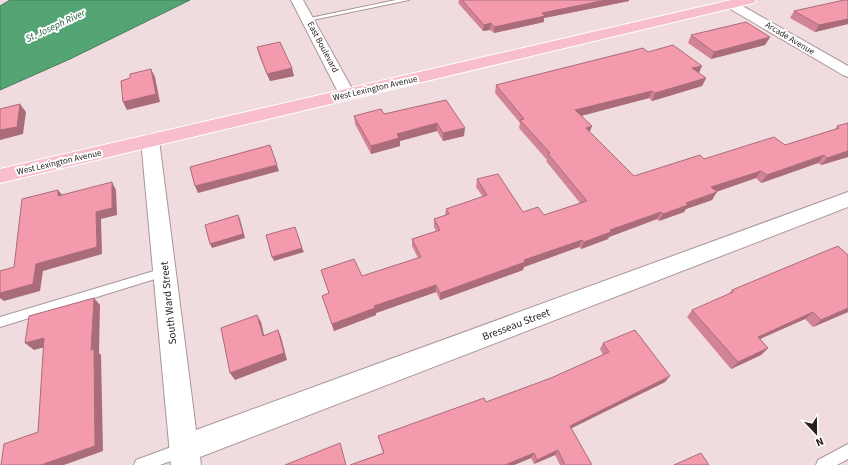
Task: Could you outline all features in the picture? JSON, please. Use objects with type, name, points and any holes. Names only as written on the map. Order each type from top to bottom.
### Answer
[{"type":"main road","name":"West Lexington Avenue","points":[[0,176],[749,0]]},
{"type":"street","name":"East Boulevard","points":[[297,0],[347,94]]},
{"type":"street","name":"Arcade Avenue","points":[[732,4],[847,70]]},
{"type":"street","name":"South Ward Street","points":[[150,140],[185,457]]},
{"type":"street","name":"Bresseau Street","points":[[185,457],[848,199]]},
{"type":"lane","points":[[308,19],[406,0]]},
{"type":"lane","points":[[0,322],[164,272]]},
{"type":"lane","points":[[823,465],[848,451]]},
{"type":"lane","points":[[141,465],[185,457]]},
{"type":"water","name":"St. Joseph River","points":[[10,0],[190,0],[70,59],[0,90],[0,6]]},
{"type":"building","points":[[462,0],[606,0],[542,13],[545,16],[494,27],[491,23],[484,25]]},
{"type":"building","points":[[848,0],[848,19],[819,25],[794,11]]},
{"type":"building","points":[[746,22],[770,37],[714,52],[691,35]]},
{"type":"building","points":[[280,42],[292,68],[267,74],[257,47]]},
{"type":"building","points":[[673,45],[702,66],[692,68],[706,78],[655,93],[652,91],[575,110],[592,126],[586,128],[634,176],[700,155],[704,159],[774,137],[785,145],[839,128],[837,126],[848,123],[848,151],[827,158],[824,155],[767,175],[761,171],[711,187],[717,192],[686,203],[688,205],[663,214],[661,212],[610,230],[611,232],[584,242],[582,240],[524,260],[525,262],[440,293],[436,285],[374,306],[375,308],[332,324],[322,296],[329,293],[321,270],[354,259],[362,276],[421,257],[412,239],[440,230],[434,219],[449,214],[446,209],[487,195],[477,179],[498,174],[523,212],[538,207],[544,215],[587,201],[548,154],[550,153],[520,120],[524,119],[496,85],[643,48],[648,52]]},
{"type":"building","points":[[151,69],[156,94],[123,102],[121,81],[130,78],[130,74]]},
{"type":"building","points":[[446,100],[465,128],[443,133],[437,123],[397,134],[399,138],[371,146],[354,116],[381,109],[384,114]]},
{"type":"building","points":[[20,104],[17,127],[0,130],[0,109]]},
{"type":"building","points":[[270,145],[277,165],[195,186],[190,167]]},
{"type":"building","points":[[112,182],[112,208],[96,212],[97,247],[36,264],[33,284],[0,293],[0,271],[14,267],[22,199],[58,190],[58,196]]},
{"type":"building","points":[[238,215],[243,234],[210,244],[205,225]]},
{"type":"building","points":[[295,227],[302,248],[272,257],[266,235]]},
{"type":"building","points":[[838,246],[848,255],[848,308],[821,320],[813,312],[758,337],[768,348],[738,362],[692,310],[733,292],[732,290]]},
{"type":"building","points":[[94,298],[91,350],[94,349],[95,446],[41,465],[1,465],[4,444],[38,432],[44,338],[25,343],[29,316]]},
{"type":"building","points":[[257,315],[263,336],[278,330],[284,353],[230,373],[221,328]]},
{"type":"building","points":[[635,330],[670,376],[570,426],[592,465],[565,465],[558,450],[537,460],[534,453],[505,465],[350,465],[384,453],[378,436],[484,398],[486,402],[551,378],[609,352],[603,343]]},
{"type":"building","points":[[340,443],[346,465],[285,465]]},
{"type":"building","points":[[701,453],[709,465],[674,465]]}]
